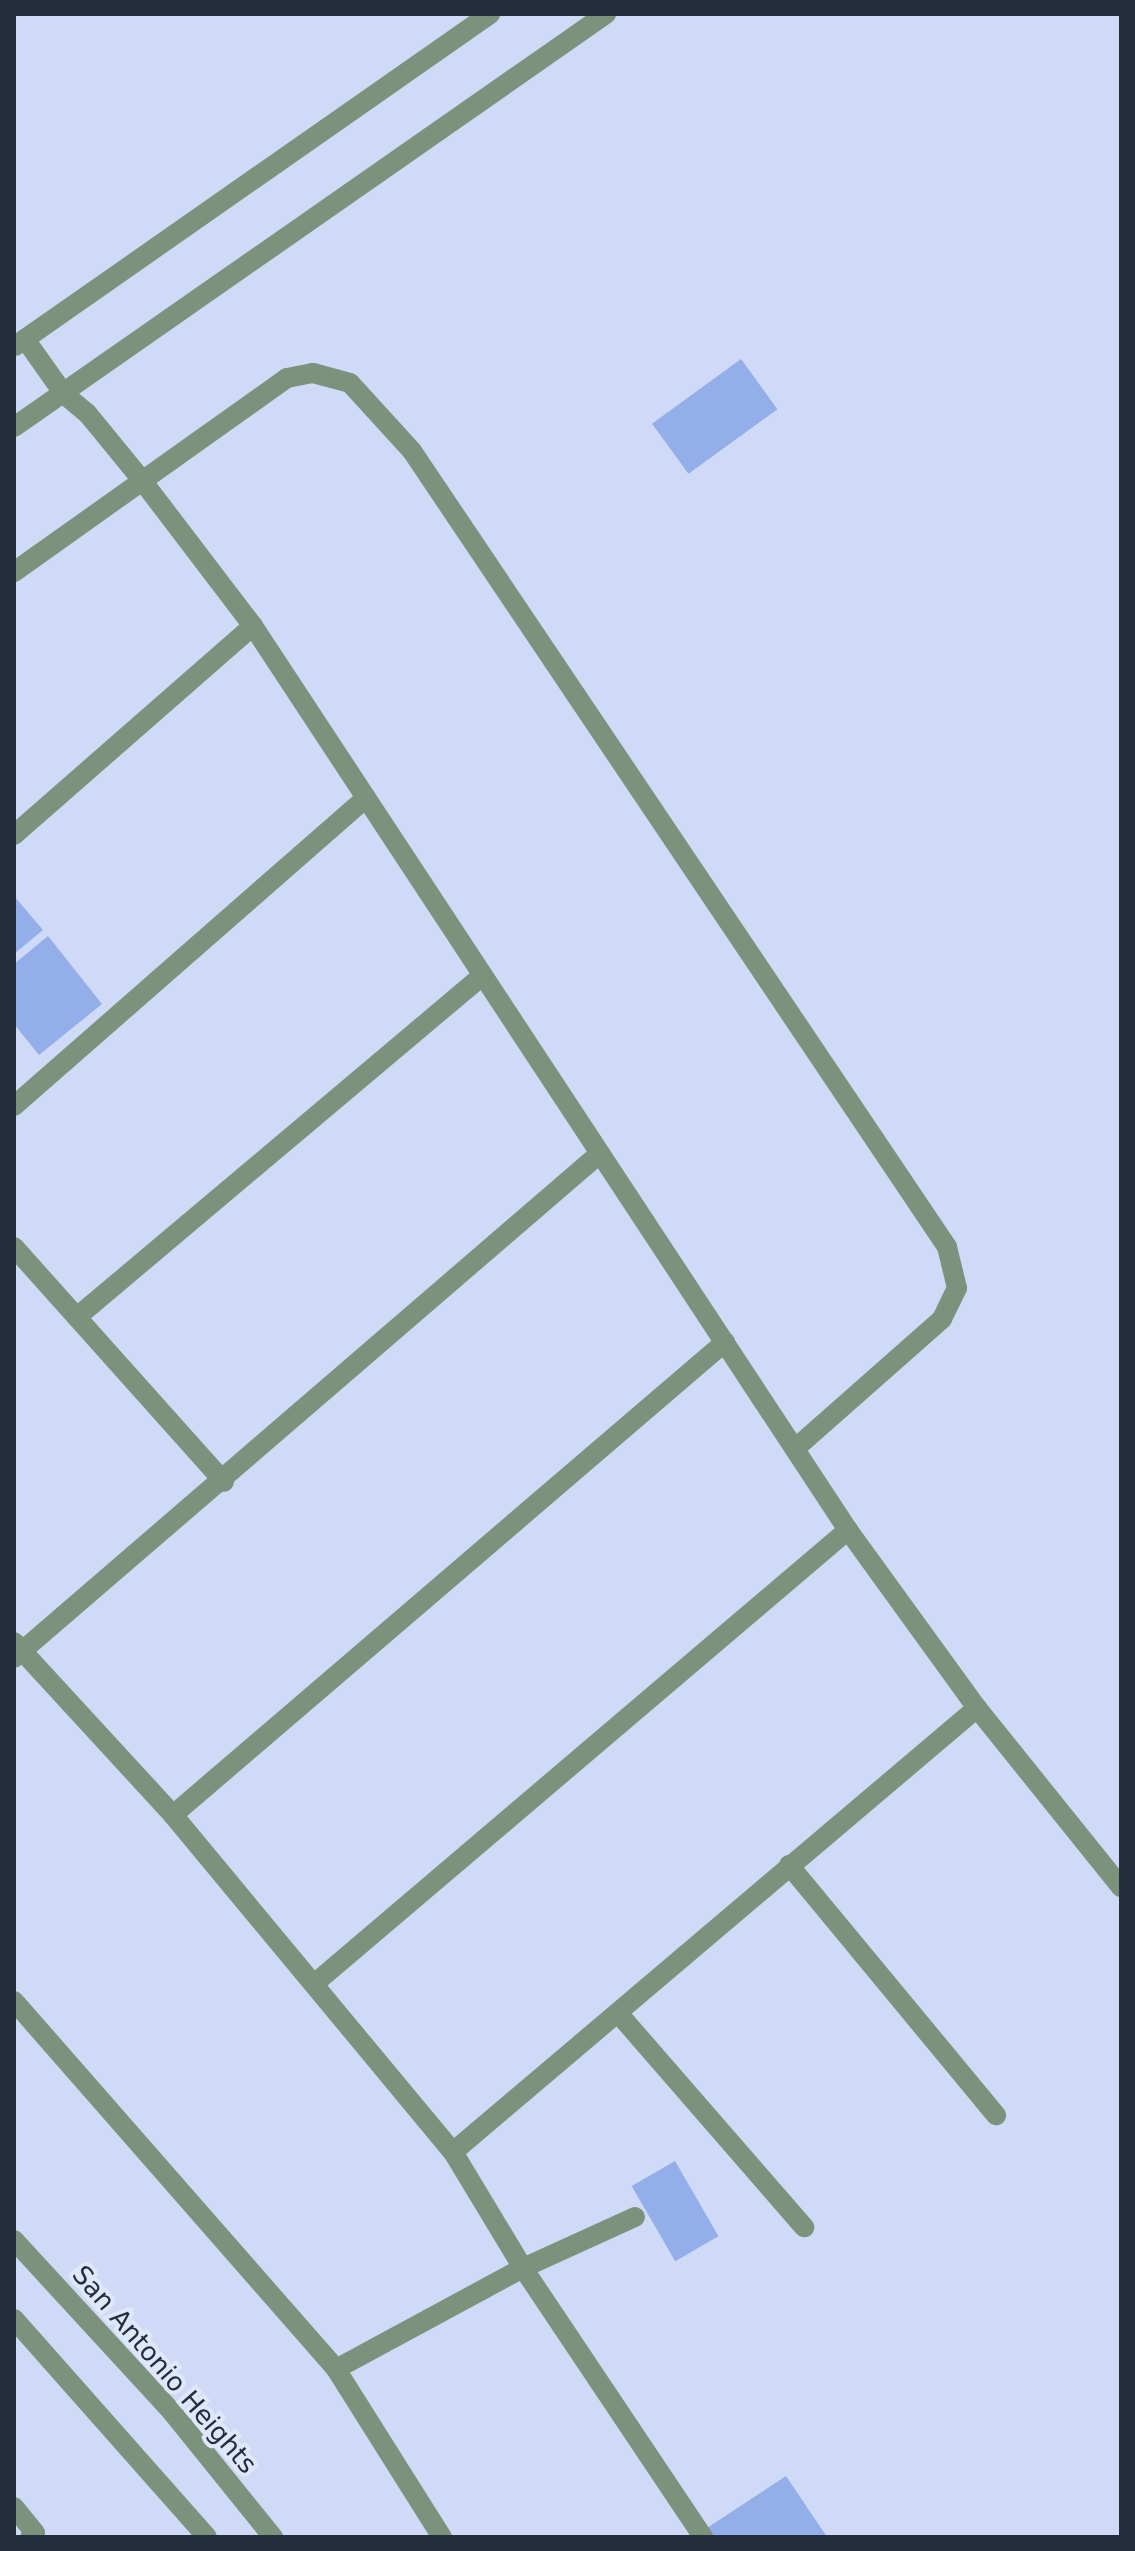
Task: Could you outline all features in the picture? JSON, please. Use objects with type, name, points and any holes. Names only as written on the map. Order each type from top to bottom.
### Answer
[{"type":"street","points":[[490,14],[20,342],[64,394],[87,413],[253,626],[598,1155],[797,1447],[848,1530],[977,1708],[1121,1887]]},
{"type":"street","points":[[14,427],[606,14]]},
{"type":"street","points":[[14,572],[287,378],[313,373],[350,383],[421,464],[947,1247],[957,1288],[942,1319],[797,1447]]},
{"type":"street","points":[[14,835],[253,626]]},
{"type":"street","points":[[14,1106],[366,798]]},
{"type":"street","points":[[77,1317],[482,976]]},
{"type":"street","points":[[598,1155],[224,1482],[17,1651],[173,1815],[453,2152],[523,2268],[703,2537]]},
{"type":"street","points":[[14,1247],[224,1482]]},
{"type":"street","points":[[173,1815],[725,1342]]},
{"type":"street","points":[[314,1984],[848,1530]]},
{"type":"street","points":[[453,2152],[977,1708]]},
{"type":"street","points":[[789,1865],[996,2115]]},
{"type":"street","points":[[14,2001],[336,2369],[442,2537]]},
{"type":"street","points":[[618,2013],[804,2227]]},
{"type":"street","points":[[336,2369],[523,2268],[635,2217]]},
{"type":"street","name":"San Antonio Heights","points":[[14,2240],[172,2412],[273,2537]]},
{"type":"street","points":[[14,2319],[207,2537]]},
{"type":"street","points":[[14,2507],[35,2533],[30,2537]]},
{"type":"building","points":[[741,359],[777,409],[688,474],[652,424]]},
{"type":"building","points":[[14,896],[43,930],[14,954]]},
{"type":"building","points":[[48,936],[102,1004],[39,1055],[14,1024],[14,964]]},
{"type":"building","points":[[675,2161],[718,2236],[675,2261],[632,2186]]},
{"type":"building","points":[[786,2476],[827,2537],[713,2537],[707,2528]]}]
